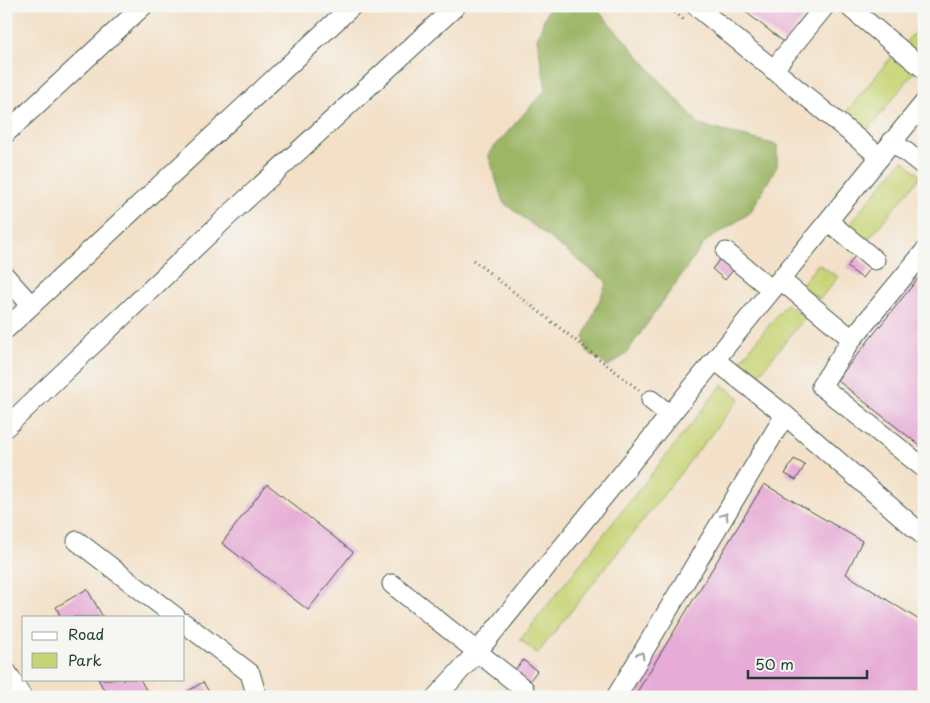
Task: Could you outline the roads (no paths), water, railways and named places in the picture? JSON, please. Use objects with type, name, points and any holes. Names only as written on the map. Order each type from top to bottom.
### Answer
[{"type":"lane","points":[[6,133],[143,6]]},
{"type":"lane","points":[[6,330],[352,6]]},
{"type":"lane","points":[[6,427],[228,216],[456,6]]},
{"type":"lane","points":[[696,6],[880,157]]},
{"type":"lane","points":[[774,70],[825,6]]},
{"type":"lane","points":[[848,6],[924,69]]},
{"type":"lane","points":[[436,697],[477,652],[715,360],[780,288],[828,221],[924,103]]},
{"type":"lane","points":[[892,141],[924,166]]},
{"type":"lane","points":[[828,221],[875,260]]},
{"type":"lane","points":[[726,252],[852,339]]},
{"type":"lane","points":[[924,252],[852,339],[821,386],[924,468]]},
{"type":"lane","points":[[6,277],[31,305]]},
{"type":"lane","points":[[715,360],[785,415],[924,536]]},
{"type":"lane","points":[[651,400],[670,415]]},
{"type":"lane","points":[[616,697],[785,415]]},
{"type":"lane","points":[[77,541],[175,616]]},
{"type":"lane","points":[[392,584],[524,689]]},
{"type":"lane","points":[[185,624],[250,673],[257,697]]},
{"type":"lane","points":[[6,671],[22,697]]}]
